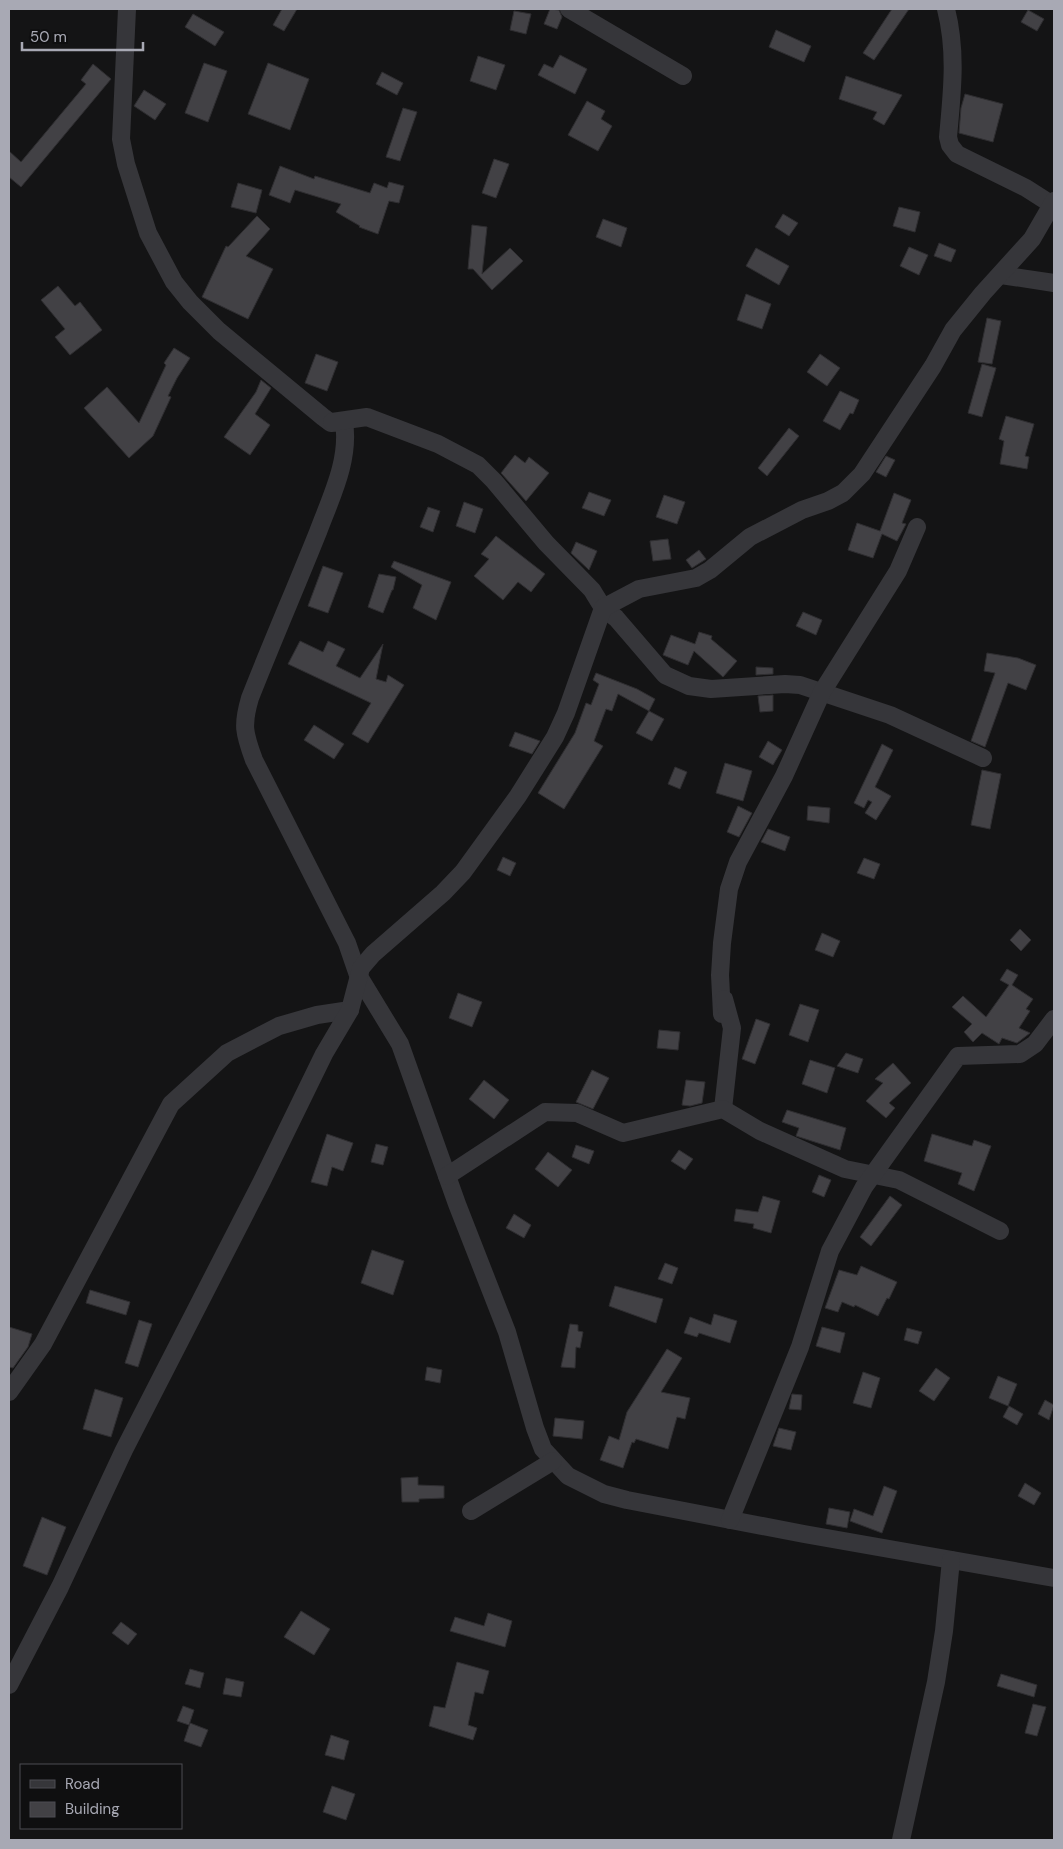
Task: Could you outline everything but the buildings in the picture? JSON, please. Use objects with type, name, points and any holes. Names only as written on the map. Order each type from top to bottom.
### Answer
[{"type":"street","points":[[127,9],[121,138],[126,164],[148,233],[174,282],[190,302],[219,331],[331,422],[344,422],[344,447],[340,473],[250,698],[245,717],[245,734],[254,760],[346,943],[358,975],[400,1044],[447,1176],[507,1332],[543,1449],[568,1476],[604,1494],[627,1500],[1054,1578]]},
{"type":"street","points":[[569,9],[683,76]]},
{"type":"street","points":[[9,1685],[60,1587],[124,1450],[262,1181],[324,1054],[350,1010],[358,975],[365,962],[444,893],[463,872],[518,796],[555,737],[566,713],[603,608],[639,589],[696,578],[710,570],[750,537],[802,510],[828,501],[843,493],[862,474],[933,366],[952,330],[1032,239],[1053,203],[962,158],[956,154],[950,145],[948,137],[954,66],[946,9]]},
{"type":"street","points":[[1001,275],[1054,283]]},
{"type":"street","points":[[331,422],[367,417],[438,444],[478,465],[494,481],[546,543],[592,590],[603,608],[616,618],[665,675],[689,686],[718,689],[785,684],[800,685],[890,715],[983,758]]},
{"type":"street","points":[[722,1014],[722,943],[729,889],[738,862],[784,776],[812,718],[822,692],[898,571],[917,526]]},
{"type":"street","points":[[721,986],[732,1028],[723,1109]]},
{"type":"street","points":[[9,1392],[43,1344],[171,1104],[227,1053],[279,1026],[317,1015],[350,1010]]},
{"type":"street","points":[[730,1520],[800,1347],[830,1251],[864,1187],[958,1056],[1020,1054],[1035,1044],[1054,1019]]},
{"type":"street","points":[[447,1176],[545,1112],[577,1113],[623,1132],[723,1109],[760,1131],[845,1168],[899,1180],[1000,1231]]},
{"type":"street","points":[[471,1511],[553,1461]]},
{"type":"street","points":[[901,1840],[936,1682],[944,1631],[951,1560]]}]
